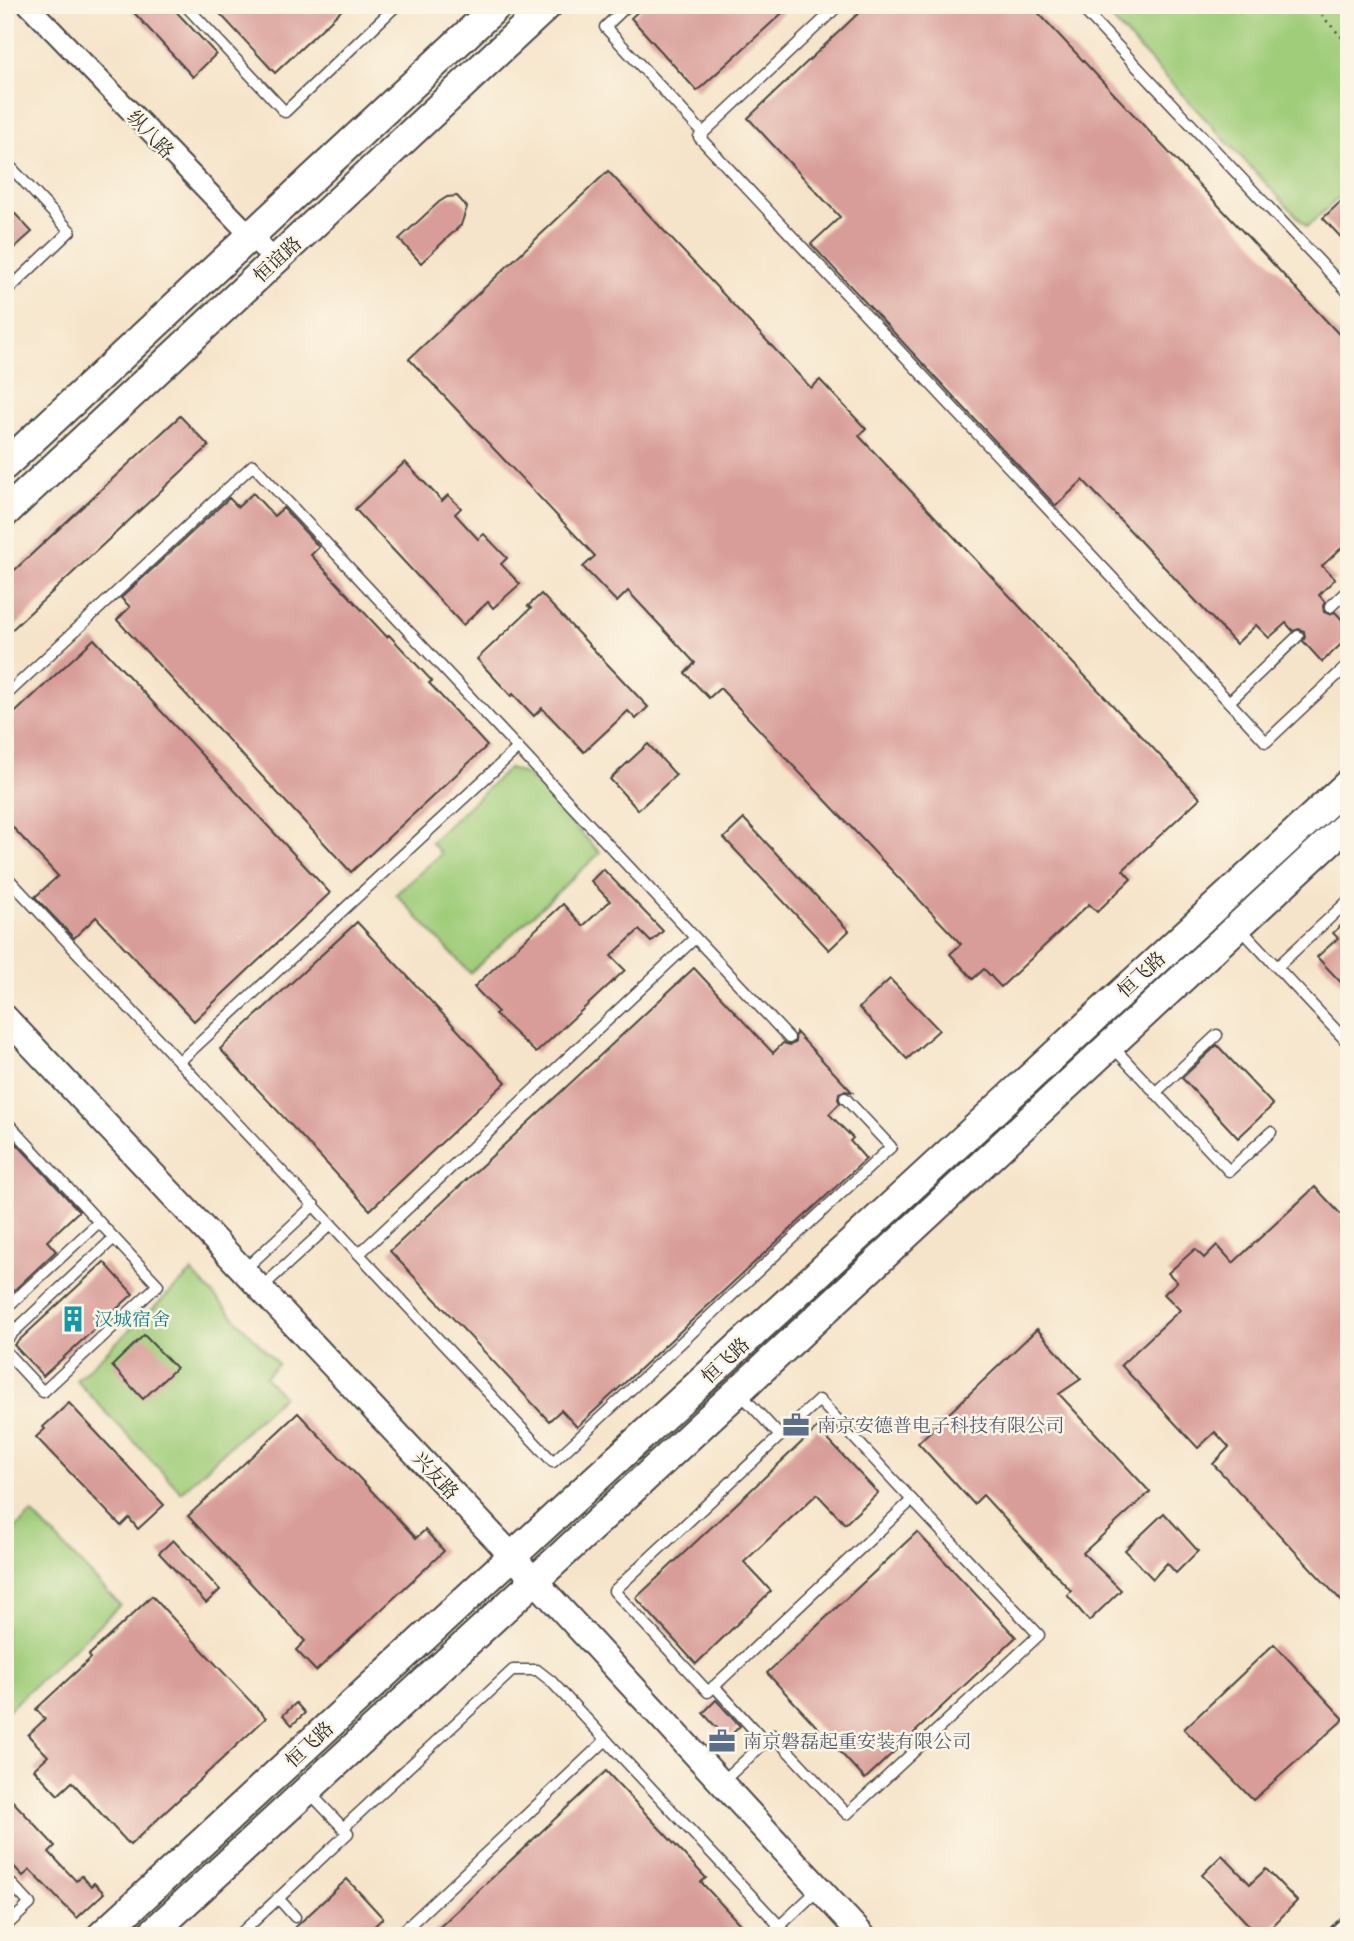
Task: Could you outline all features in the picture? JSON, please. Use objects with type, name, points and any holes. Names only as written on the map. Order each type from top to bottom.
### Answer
[{"type":"main road","name":"恒谊路","points":[[5,513],[548,5]]},
{"type":"main road","name":"恒谊路","points":[[5,465],[486,12]]},
{"type":"main road","name":"恒飞路","points":[[101,1936],[1349,783]]},
{"type":"main road","name":"恒飞路","points":[[149,1936],[1349,823]]},
{"type":"street","name":"纵八路","points":[[28,5],[275,261]]},
{"type":"street","name":"兴友路","points":[[5,1017],[513,1557],[863,1936]]},
{"type":"street","points":[[1337,1936],[1349,1925]]},
{"type":"lane","points":[[185,5],[285,112],[397,5]]},
{"type":"lane","points":[[628,5],[605,27],[703,133]]},
{"type":"lane","points":[[839,5],[699,137],[1266,742],[1349,664]]},
{"type":"lane","points":[[1079,5],[1349,293]]},
{"type":"lane","points":[[5,161],[70,231],[5,293]]},
{"type":"lane","points":[[5,696],[253,465],[789,1038]]},
{"type":"lane","points":[[1330,607],[1349,589]]},
{"type":"lane","points":[[1229,702],[1298,636]]},
{"type":"lane","points":[[179,1062],[518,748]]},
{"type":"lane","points":[[5,876],[553,1462],[891,1147],[845,1098]]},
{"type":"lane","points":[[1277,967],[1349,900]]},
{"type":"lane","points":[[1237,925],[1349,1044]]},
{"type":"lane","points":[[359,1254],[695,938]]},
{"type":"lane","points":[[1155,1093],[1217,1035]]},
{"type":"lane","points":[[1111,1045],[1229,1171],[1271,1132]]},
{"type":"lane","points":[[5,1121],[158,1285],[43,1392],[5,1351]]},
{"type":"lane","points":[[244,1270],[314,1205]]},
{"type":"lane","points":[[5,1309],[99,1222]]},
{"type":"lane","points":[[261,1289],[331,1224]]},
{"type":"lane","points":[[5,1340],[114,1238]]},
{"type":"lane","points":[[738,1392],[780,1436]]},
{"type":"lane","points":[[721,1783],[773,1735],[847,1814],[1039,1635],[819,1400],[614,1591],[708,1692],[912,1500]]},
{"type":"lane","points":[[343,1828],[513,1670],[537,1670],[551,1681],[789,1936]]},
{"type":"lane","points":[[714,1686],[765,1742]]},
{"type":"lane","points":[[398,1936],[606,1740]]},
{"type":"lane","points":[[238,1936],[348,1833],[307,1790]]},
{"type":"lane","points":[[5,1877],[30,1904],[5,1927]]},
{"type":"lane","points":[[769,1936],[819,1889]]},
{"type":"lane","points":[[278,1898],[295,1917]]},
{"type":"path","points":[[1312,5],[1349,45]]},
{"type":"green space","points":[[1098,5],[1349,5],[1349,188],[1307,227]]},
{"type":"green space","points":[[509,768],[527,775],[600,853],[470,973],[396,894],[441,854],[431,842]]},
{"type":"green space","points":[[192,1272],[278,1364],[265,1377],[283,1396],[181,1492],[76,1380]]},
{"type":"green space","points":[[32,1513],[120,1605],[5,1713],[5,1538]]},
{"type":"building","points":[[127,5],[170,5],[216,54],[193,77]]},
{"type":"building","points":[[212,5],[347,5],[275,73]]},
{"type":"building","points":[[645,5],[791,5],[697,91],[631,18]]},
{"type":"building","points":[[867,5],[1031,5],[1349,345],[1349,541],[1322,566],[1335,579],[1319,595],[1325,602],[1324,612],[1335,612],[1349,627],[1349,637],[1322,662],[1303,641],[1304,631],[1293,631],[1286,623],[1269,638],[1256,625],[1236,644],[1083,480],[1056,506],[811,244],[840,217],[748,118]]},
{"type":"building","points":[[608,171],[811,388],[820,380],[866,429],[859,436],[1200,798],[1123,870],[1131,879],[1097,912],[1089,904],[1001,987],[984,969],[973,979],[950,954],[961,944],[720,688],[709,698],[685,673],[695,663],[628,591],[617,602],[583,567],[595,556],[409,359]]},
{"type":"building","points":[[1349,194],[1349,246],[1323,218]]},
{"type":"building","points":[[457,196],[467,207],[461,225],[421,263],[399,239],[439,202],[447,197]]},
{"type":"building","points":[[5,203],[32,232],[5,256]]},
{"type":"building","points":[[180,416],[209,446],[5,636],[5,579]]},
{"type":"building","points":[[405,462],[442,501],[448,495],[461,508],[455,514],[478,539],[484,534],[507,558],[501,564],[520,584],[493,608],[488,602],[463,625],[355,509]]},
{"type":"building","points":[[253,493],[274,516],[283,508],[319,547],[311,555],[432,681],[429,683],[487,746],[351,872],[117,620],[130,607],[121,598],[229,498],[238,507]]},
{"type":"building","points":[[541,594],[648,707],[636,719],[628,711],[584,752],[542,708],[534,716],[513,694],[511,696],[477,659],[531,608],[528,606]]},
{"type":"building","points":[[94,639],[330,893],[194,1021],[96,917],[74,938],[35,897],[58,876],[5,819],[5,722]]},
{"type":"building","points":[[648,744],[676,775],[638,810],[610,779]]},
{"type":"building","points":[[744,819],[849,931],[829,950],[724,838]]},
{"type":"building","points":[[603,869],[663,931],[651,942],[639,930],[611,956],[625,970],[536,1053],[495,1014],[498,1012],[474,987],[563,904],[583,926],[610,901],[591,881]]},
{"type":"building","points":[[1349,918],[1349,991],[1317,957],[1338,938],[1333,933]]},
{"type":"building","points":[[357,922],[506,1082],[370,1210],[220,1049]]},
{"type":"building","points":[[694,968],[773,1053],[783,1043],[795,1043],[796,1032],[852,1092],[839,1093],[840,1103],[829,1114],[853,1138],[850,1141],[866,1159],[577,1427],[561,1410],[549,1421],[390,1251]]},
{"type":"building","points":[[890,979],[939,1030],[907,1059],[859,1008]]},
{"type":"building","points":[[1217,1045],[1273,1105],[1238,1138],[1182,1078]]},
{"type":"building","points":[[5,1131],[79,1211],[47,1241],[56,1251],[5,1299]]},
{"type":"building","points":[[1315,1187],[1349,1223],[1349,1609],[1213,1464],[1229,1447],[1215,1432],[1198,1448],[1121,1365],[1180,1310],[1164,1294],[1177,1282],[1168,1273],[1195,1249],[1204,1258],[1217,1245],[1233,1263]]},
{"type":"building","name":"汉城宿舍","points":[[104,1262],[133,1294],[43,1376],[14,1345]]},
{"type":"building","points":[[1037,1329],[1081,1379],[1059,1394],[1150,1492],[1083,1553],[1121,1590],[1089,1621],[1067,1595],[1071,1591],[983,1495],[974,1504],[918,1443]]},
{"type":"building","points":[[144,1335],[176,1368],[143,1399],[112,1366]]},
{"type":"building","points":[[69,1403],[164,1505],[138,1529],[129,1518],[121,1526],[36,1437]]},
{"type":"building","points":[[298,1413],[416,1538],[425,1530],[444,1551],[316,1671],[296,1650],[305,1641],[188,1516]]},
{"type":"building","points":[[817,1428],[878,1493],[845,1524],[817,1494],[744,1562],[771,1591],[696,1664],[636,1598]]},
{"type":"building","points":[[1164,1513],[1198,1551],[1176,1573],[1167,1563],[1153,1579],[1125,1550]]},
{"type":"building","points":[[917,1532],[1016,1637],[865,1779],[767,1673]]},
{"type":"building","points":[[173,1540],[220,1590],[206,1603],[159,1553]]},
{"type":"building","points":[[152,1596],[266,1718],[130,1845],[72,1782],[58,1795],[34,1769],[48,1756],[28,1735],[45,1719],[36,1709]]},
{"type":"building","points":[[1274,1644],[1344,1719],[1253,1800],[1184,1729]]},
{"type":"building","points":[[716,1700],[740,1726],[727,1739],[703,1713]]},
{"type":"building","points":[[296,1703],[305,1713],[292,1725],[283,1715]]},
{"type":"building","points":[[606,1771],[706,1878],[701,1882],[751,1936],[430,1936]]},
{"type":"building","points":[[5,1793],[55,1846],[49,1852],[76,1881],[82,1876],[91,1886],[94,1883],[104,1893],[77,1918],[30,1870],[23,1876],[5,1857]]},
{"type":"building","points":[[1222,1855],[1250,1884],[1266,1869],[1297,1901],[1263,1936],[1259,1936],[1202,1875]]},
{"type":"building","points":[[347,1879],[383,1918],[364,1936],[286,1936]]},
{"type":"place","name":"汉城宿舍","points":[[73,1319]]},
{"type":"place","name":"南京安德普电子科技有限公司","points":[[796,1425]]},
{"type":"place","name":"南京磐磊起重安装有限公司","points":[[722,1741]]}]
